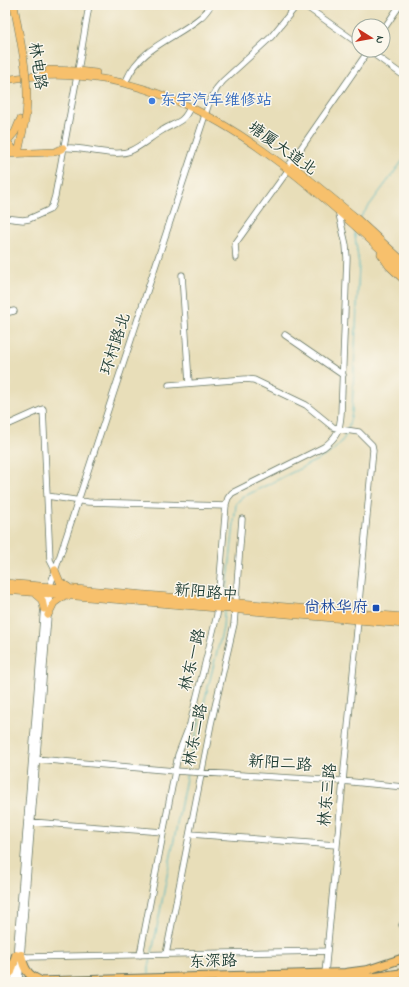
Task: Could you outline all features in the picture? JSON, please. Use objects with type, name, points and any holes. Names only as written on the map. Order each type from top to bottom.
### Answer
[{"type":"highway","points":[[5,977],[11,972],[18,955]]},
{"type":"highway","points":[[18,955],[27,973],[42,981]]},
{"type":"highway","name":"东深路","points":[[19,982],[325,974],[368,970],[404,958]]},
{"type":"highway","points":[[269,982],[361,979],[404,973]]},
{"type":"main road","name":"林电路","points":[[10,5],[23,104],[22,121],[18,127],[12,147]]},
{"type":"main road","name":"林电路","points":[[12,147],[28,104],[14,5]]},
{"type":"main road","name":"塘厦大道北","points":[[5,76],[36,71],[78,73],[127,79],[165,91],[206,113],[290,166],[354,220],[372,242],[404,271]]},
{"type":"main road","name":"塘厦大道北","points":[[5,80],[78,73],[142,87],[206,113]]},
{"type":"main road","points":[[5,154],[12,147],[55,152],[63,148]]},
{"type":"main road","name":"塘厦大道北","points":[[290,166],[338,210],[370,230],[404,262]]},
{"type":"main road","points":[[372,242],[389,266],[404,280]]},
{"type":"main road","points":[[55,570],[60,582],[70,588]]},
{"type":"main road","name":"新阳路中","points":[[5,583],[65,595],[358,616],[404,617]]},
{"type":"main road","name":"新阳路中","points":[[5,590],[32,592],[70,588],[220,605]]},
{"type":"main road","points":[[32,592],[41,598],[46,612]]},
{"type":"main road","points":[[46,612],[54,603],[65,595]]},
{"type":"main road","name":"新阳路中","points":[[358,616],[404,624]]},
{"type":"street","points":[[5,218],[23,220],[29,219],[49,210],[52,206],[78,73],[89,5]]},
{"type":"street","points":[[127,79],[134,65],[141,58],[202,17],[211,5]]},
{"type":"street","name":"环村路北","points":[[46,612],[48,591],[213,95],[220,84],[271,37],[297,5]]},
{"type":"street","points":[[304,5],[351,38]]},
{"type":"street","points":[[391,18],[400,5]]},
{"type":"street","points":[[236,258],[235,244],[290,166],[363,58]]},
{"type":"street","points":[[379,58],[404,76]]},
{"type":"street","points":[[63,148],[115,153],[129,152],[164,129],[182,120],[188,114],[190,107]]},
{"type":"street","points":[[47,496],[88,502],[226,506],[228,498],[232,493],[324,447],[334,438],[342,430],[347,258],[346,245],[338,210]]},
{"type":"street","points":[[182,275],[189,383]]},
{"type":"street","points":[[5,312],[14,311]]},
{"type":"street","points":[[285,335],[343,375]]},
{"type":"street","points":[[169,386],[246,379],[260,382],[285,396],[306,405],[334,427],[342,430]]},
{"type":"street","points":[[5,426],[43,409],[50,560],[55,570]]},
{"type":"street","name":"林东三路","points":[[325,974],[373,450],[369,441],[359,432],[353,430],[342,430]]},
{"type":"street","name":"林东一路","points":[[140,955],[180,747],[190,724],[220,605],[226,506]]},
{"type":"street","name":"林东二路","points":[[166,954],[202,772],[234,624],[234,606],[242,519]]},
{"type":"street","points":[[14,982],[31,822],[46,612]]},
{"type":"street","points":[[19,982],[18,955],[46,612]]},
{"type":"street","name":"新阳二路","points":[[36,760],[175,771],[342,781],[404,787]]},
{"type":"street","points":[[31,822],[163,832]]},
{"type":"street","points":[[190,834],[336,846]]},
{"type":"street","points":[[18,955],[27,957],[327,951]]},
{"type":"waterway","points":[[360,218],[404,159]]},
{"type":"waterway","points":[[348,429],[352,412],[359,265],[354,229]]},
{"type":"waterway","points":[[226,599],[236,504],[241,498],[327,455],[339,445],[347,432]]},
{"type":"waterway","points":[[187,770],[223,628],[224,612]]},
{"type":"waterway","points":[[152,953],[187,773]]},
{"type":"waterway","points":[[149,974],[151,958]]},
{"type":"place","name":"东宇汽车维修站","points":[[152,101]]},
{"type":"place","name":"尚林华府","points":[[376,608]]}]
